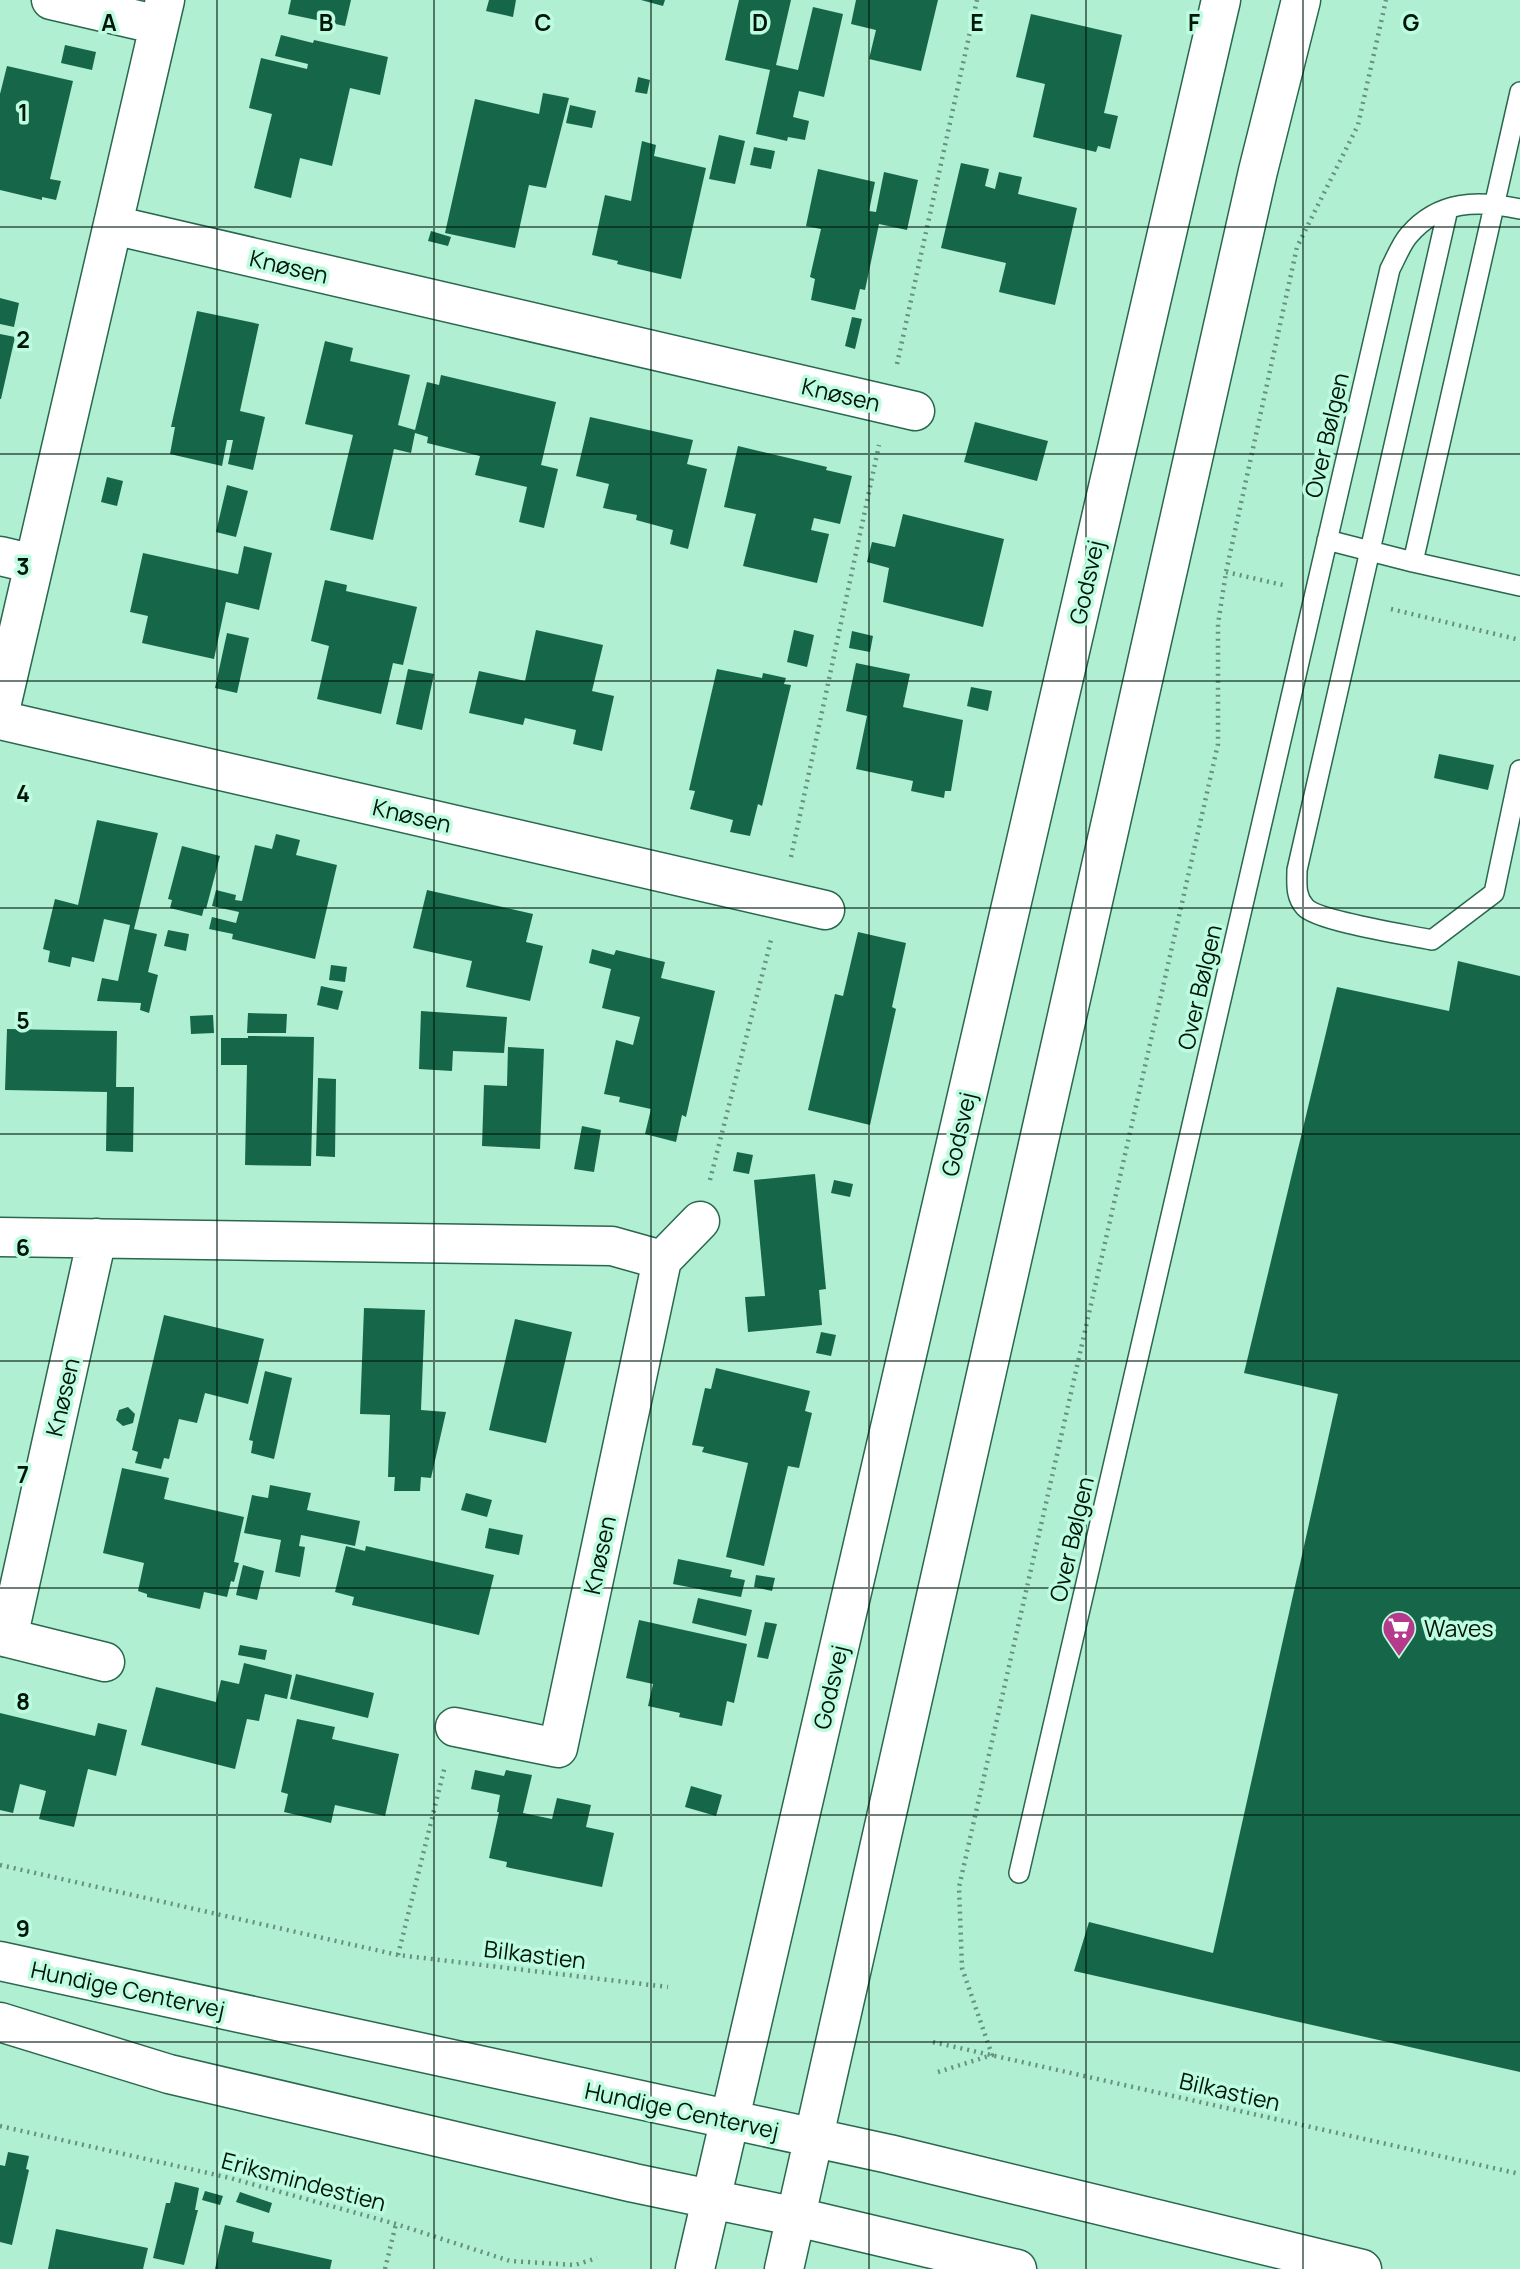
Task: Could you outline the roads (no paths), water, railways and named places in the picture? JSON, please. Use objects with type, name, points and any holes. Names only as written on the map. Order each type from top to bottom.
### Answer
[{"type":"street","points":[[0,711],[17,560],[113,225],[162,13],[51,0]]},
{"type":"street","name":"Godsvej","points":[[695,2269],[1221,0]]},
{"type":"street","points":[[784,2269],[1258,171],[1301,0]]},
{"type":"street","name":"Knøsen","points":[[113,225],[901,408]]},
{"type":"street","name":"Knøsen","points":[[0,720],[825,910]]},
{"type":"street","points":[[0,1237],[612,1245],[662,1260],[700,1221]]},
{"type":"street","name":"Knøsen","points":[[97,1238],[4,1637],[105,1661]]},
{"type":"street","name":"Knøsen","points":[[455,1727],[558,1748],[662,1260]]},
{"type":"street","name":"Hundige Centervej","points":[[0,1961],[889,2154],[1362,2269]]},
{"type":"street","points":[[0,2022],[169,2074],[1017,2269]]},
{"type":"lane","points":[[1413,562],[1520,92]]},
{"type":"lane","name":"Over Bølgen","points":[[1019,1873],[1390,269],[1407,237],[1428,216],[1461,204],[1494,204],[1520,209]]},
{"type":"lane","points":[[1448,209],[1297,870],[1297,891],[1306,908],[1324,917],[1432,940],[1494,893],[1520,770]]},
{"type":"lane","points":[[1327,540],[1520,586]]},
{"type":"place","name":"Waves","points":[[1399,1658]]}]
